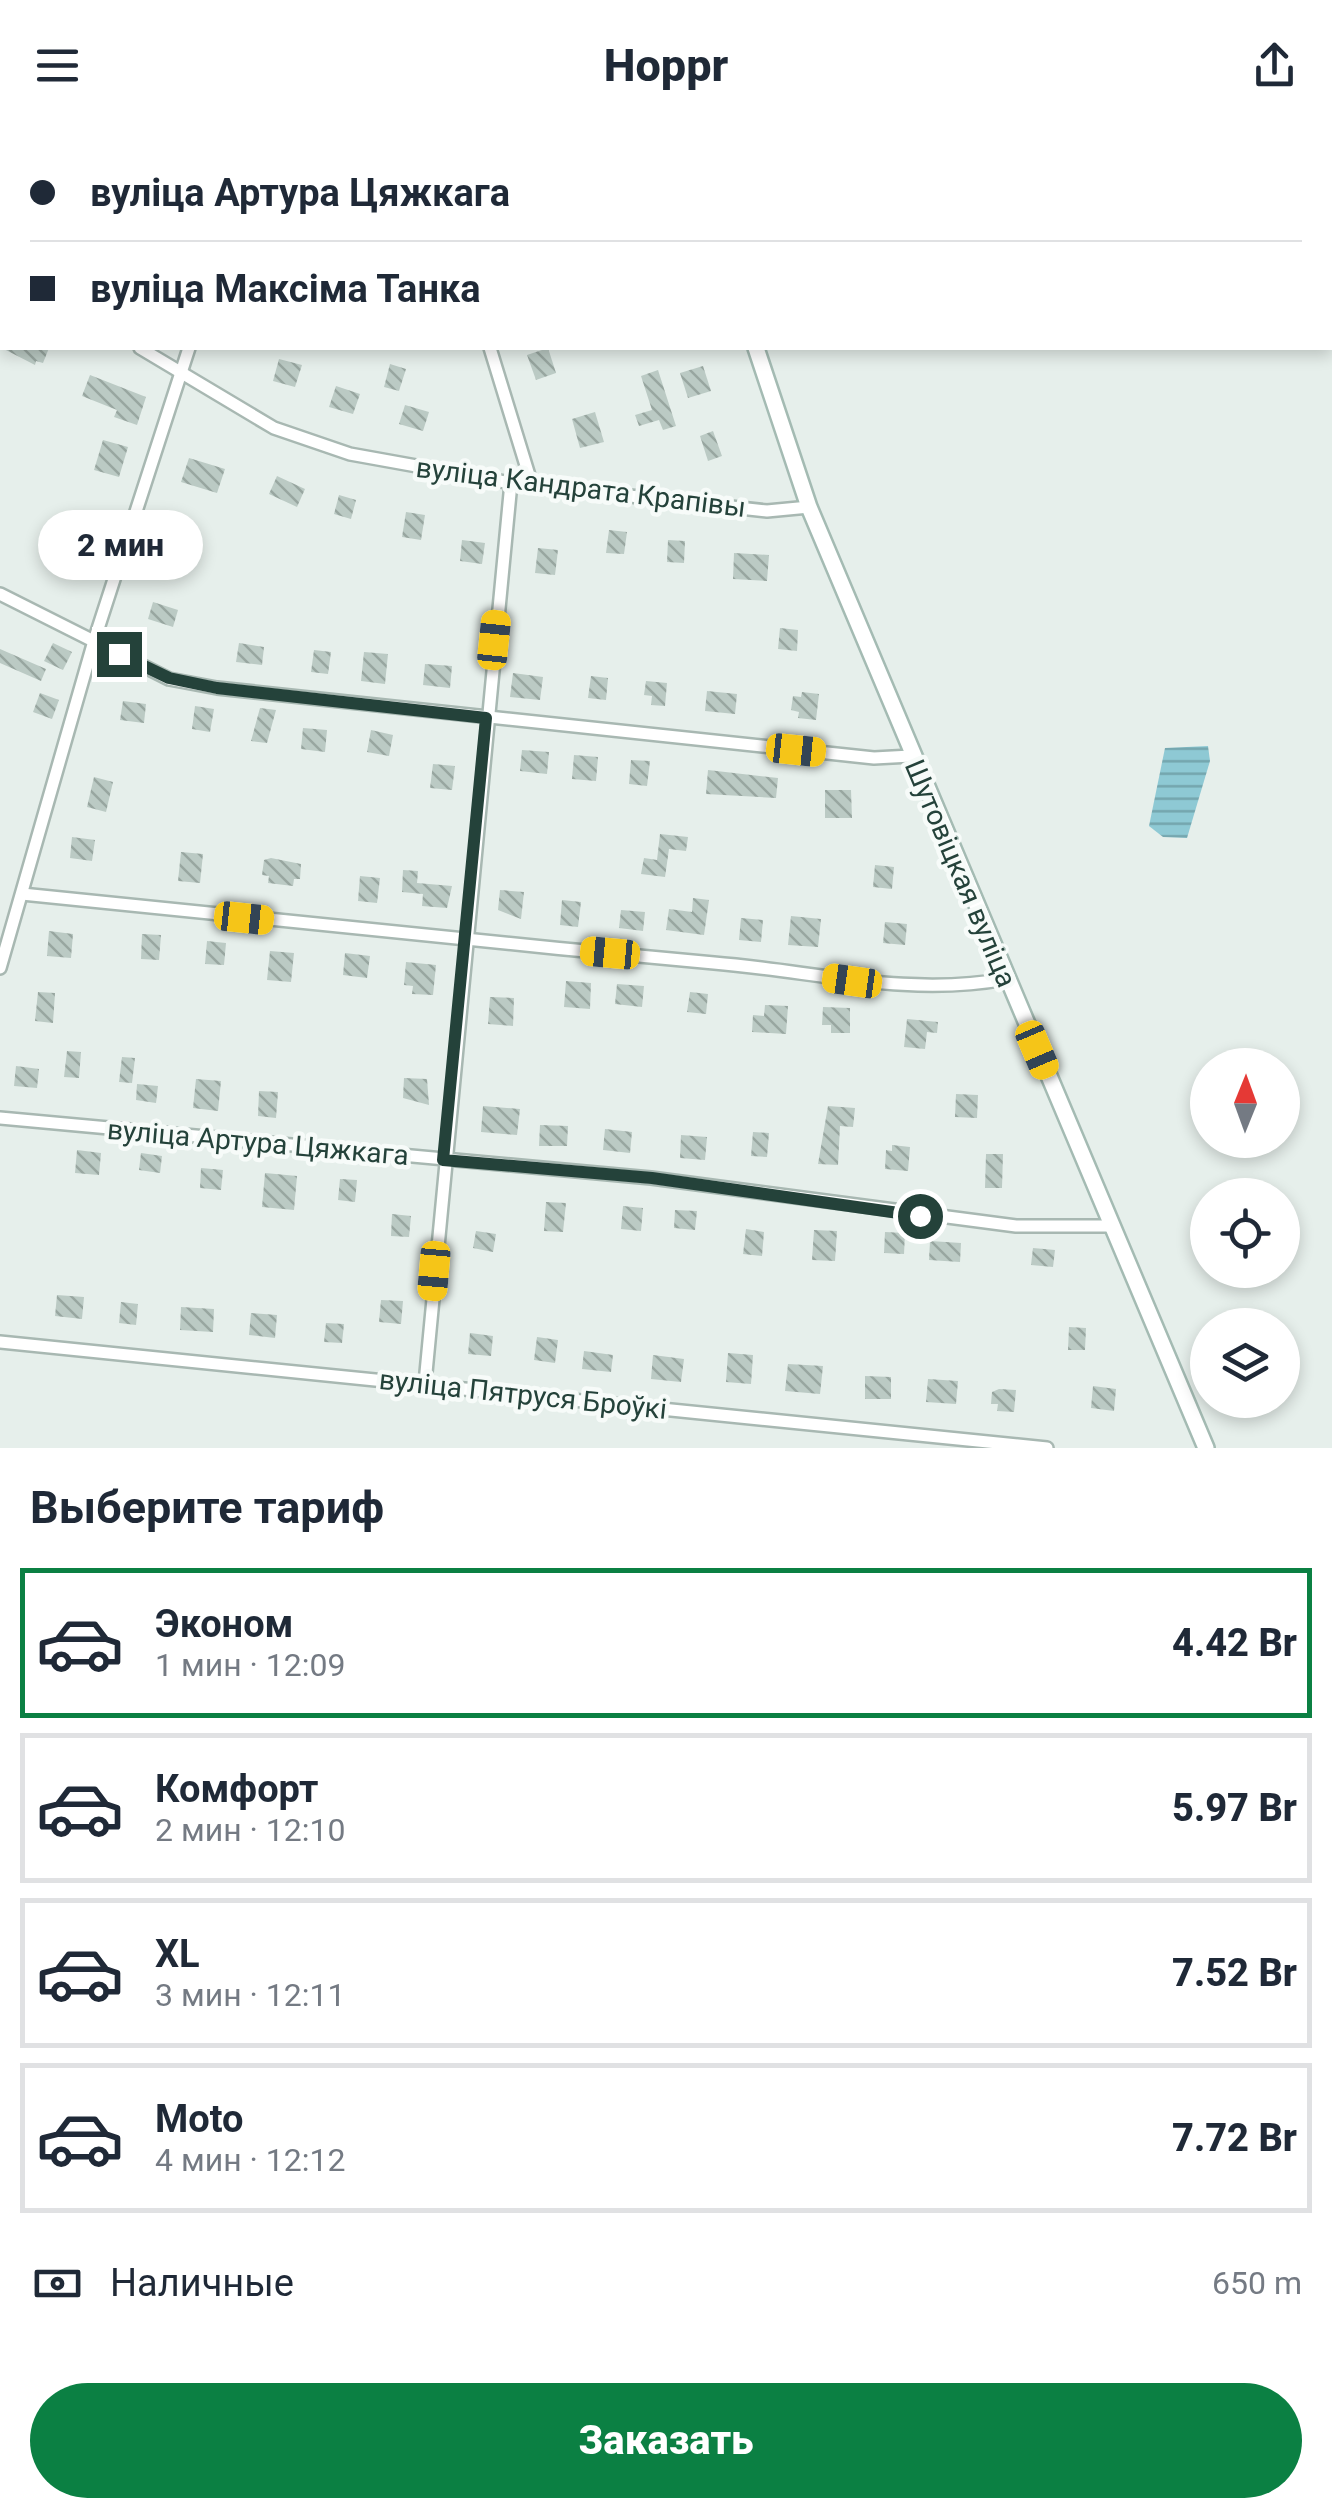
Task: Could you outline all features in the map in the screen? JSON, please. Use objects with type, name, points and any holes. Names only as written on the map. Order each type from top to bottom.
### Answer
[{"type":"main road","name":"Шутовіцкая вуліца","points":[[757,350],[808,506],[1204,1448]]},
{"type":"street","name":"вуліца Кандрата Крапівы","points":[[143,350],[274,428],[311,443],[511,484],[767,511],[808,506]]},
{"type":"street","points":[[0,968],[94,641],[187,350]]},
{"type":"street","points":[[491,350],[532,485]]},
{"type":"street","points":[[425,1383],[443,1160],[511,484]]},
{"type":"street","points":[[0,594],[169,678],[201,685],[874,758],[911,756]]},
{"type":"street","points":[[22,894],[754,966],[885,986],[958,988],[1006,979]]},
{"type":"street","name":"вуліца Артура Цяжкага","points":[[0,1118],[652,1178],[1016,1226],[1113,1226]]},
{"type":"street","name":"вуліца Пятруся Броўкі","points":[[0,1342],[425,1383],[790,1425],[1047,1448]]},
{"type":"water","points":[[1208,746],[1210,761],[1187,838],[1163,837],[1149,826],[1165,748]]},
{"type":"building","points":[[6,350],[48,350],[43,363],[36,361],[35,365]]},
{"type":"building","points":[[549,350],[556,373],[536,380],[527,355]]},
{"type":"building","points":[[279,359],[302,365],[295,387],[273,381]]},
{"type":"building","points":[[390,364],[406,369],[399,391],[384,387]]},
{"type":"building","points":[[703,366],[711,391],[688,398],[680,373]]},
{"type":"building","points":[[658,370],[676,426],[663,430],[659,420],[639,426],[635,415],[652,410],[641,376]]},
{"type":"building","points":[[90,375],[146,397],[137,425],[114,417],[117,410],[82,396]]},
{"type":"building","points":[[336,386],[360,394],[353,414],[329,407]]},
{"type":"building","points":[[405,405],[429,412],[423,431],[399,424]]},
{"type":"building","points":[[595,412],[604,442],[580,448],[572,419]]},
{"type":"building","points":[[713,431],[722,456],[708,461],[700,436]]},
{"type":"building","points":[[103,440],[128,447],[119,477],[94,470]]},
{"type":"building","points":[[189,458],[225,469],[217,493],[181,482]]},
{"type":"building","points":[[277,476],[305,489],[297,507],[269,494]]},
{"type":"building","points":[[339,495],[356,500],[351,519],[334,514]]},
{"type":"building","points":[[406,512],[425,515],[421,540],[402,537]]},
{"type":"building","points":[[183,526],[198,530],[190,557],[175,552]]},
{"type":"building","points":[[609,530],[627,532],[624,554],[606,553]]},
{"type":"building","points":[[462,540],[485,543],[482,564],[460,561]]},
{"type":"building","points":[[668,540],[685,541],[684,563],[667,562]]},
{"type":"building","points":[[538,548],[558,550],[555,575],[535,573]]},
{"type":"building","points":[[734,553],[769,555],[767,581],[733,579]]},
{"type":"building","points":[[153,602],[178,610],[173,627],[148,619]]},
{"type":"building","points":[[780,628],[798,630],[797,651],[778,649]]},
{"type":"building","points":[[53,643],[72,652],[63,670],[44,661]]},
{"type":"building","points":[[239,643],[264,647],[262,665],[236,662]]},
{"type":"building","points":[[0,649],[46,669],[41,681],[0,663]]},
{"type":"building","points":[[314,650],[331,652],[328,674],[311,672]]},
{"type":"building","points":[[364,652],[388,654],[385,684],[361,681]]},
{"type":"building","points":[[425,664],[452,666],[450,688],[423,685]]},
{"type":"building","points":[[513,673],[543,677],[540,700],[510,697]]},
{"type":"building","points":[[591,676],[608,678],[606,700],[588,698]]},
{"type":"building","points":[[646,681],[667,683],[665,706],[651,705],[652,696],[644,695]]},
{"type":"building","points":[[707,691],[737,694],[735,714],[705,711]]},
{"type":"building","points":[[802,692],[819,694],[816,720],[798,718],[799,712],[791,710],[793,696],[801,697]]},
{"type":"building","points":[[40,693],[59,700],[52,719],[33,712]]},
{"type":"building","points":[[123,701],[146,704],[144,723],[120,720]]},
{"type":"building","points":[[195,706],[214,709],[210,732],[192,729]]},
{"type":"building","points":[[260,708],[276,710],[267,743],[251,741]]},
{"type":"building","points":[[303,728],[327,730],[325,752],[301,749]]},
{"type":"building","points":[[371,730],[393,735],[389,756],[367,752]]},
{"type":"building","points":[[522,750],[549,752],[547,774],[520,771]]},
{"type":"building","points":[[574,755],[598,757],[596,781],[572,779]]},
{"type":"building","points":[[631,760],[650,761],[647,786],[629,784]]},
{"type":"building","points":[[433,764],[455,766],[452,790],[430,788]]},
{"type":"building","points":[[708,770],[778,778],[776,798],[706,794]]},
{"type":"building","points":[[94,777],[113,782],[106,812],[87,807]]},
{"type":"building","points":[[825,790],[851,790],[852,818],[825,818]]},
{"type":"building","points":[[660,834],[688,837],[686,851],[669,849],[665,877],[641,874],[644,858],[657,860]]},
{"type":"building","points":[[72,837],[95,840],[92,861],[70,858]]},
{"type":"building","points":[[181,852],[203,854],[200,883],[178,881]]},
{"type":"building","points":[[264,860],[301,864],[300,879],[294,879],[293,886],[268,883],[269,876],[262,875]]},
{"type":"building","points":[[875,865],[894,867],[892,889],[873,887]]},
{"type":"building","points":[[403,870],[418,871],[417,883],[452,886],[447,908],[422,906],[423,894],[402,892]]},
{"type":"building","points":[[360,876],[380,878],[377,903],[358,901]]},
{"type":"building","points":[[500,890],[524,892],[521,919],[498,910]]},
{"type":"building","points":[[693,898],[709,900],[704,935],[666,930],[669,909],[692,912]]},
{"type":"building","points":[[562,900],[581,902],[578,927],[560,925]]},
{"type":"building","points":[[621,910],[645,912],[643,931],[619,928]]},
{"type":"building","points":[[791,916],[821,919],[818,947],[788,945]]},
{"type":"building","points":[[741,918],[763,920],[761,942],[739,940]]},
{"type":"building","points":[[885,922],[907,924],[905,945],[883,943]]},
{"type":"building","points":[[49,931],[73,934],[71,958],[47,956]]},
{"type":"building","points":[[142,934],[161,935],[159,960],[141,959]]},
{"type":"building","points":[[207,941],[226,943],[224,965],[205,964]]},
{"type":"building","points":[[270,951],[294,953],[291,982],[267,980]]},
{"type":"building","points":[[345,953],[370,956],[367,978],[343,975]]},
{"type":"building","points":[[406,962],[436,965],[433,995],[412,994],[413,986],[404,985]]},
{"type":"building","points":[[566,981],[591,983],[590,1009],[564,1007]]},
{"type":"building","points":[[617,984],[644,986],[642,1007],[615,1004]]},
{"type":"building","points":[[38,992],[55,993],[53,1023],[35,1021]]},
{"type":"building","points":[[690,992],[708,994],[706,1014],[687,1012]]},
{"type":"building","points":[[490,997],[514,998],[513,1026],[488,1024]]},
{"type":"building","points":[[765,1005],[788,1006],[786,1034],[752,1032],[753,1015],[764,1016]]},
{"type":"building","points":[[823,1007],[850,1008],[850,1033],[831,1033],[831,1025],[822,1025]]},
{"type":"building","points":[[907,1019],[938,1022],[937,1033],[927,1032],[925,1049],[904,1047]]},
{"type":"building","points":[[67,1051],[81,1052],[79,1078],[64,1077]]},
{"type":"building","points":[[122,1057],[135,1058],[132,1083],[119,1082]]},
{"type":"building","points":[[16,1066],[39,1069],[37,1088],[14,1086]]},
{"type":"building","points":[[404,1078],[427,1079],[429,1105],[403,1098]]},
{"type":"building","points":[[196,1079],[221,1081],[218,1111],[193,1108]]},
{"type":"building","points":[[137,1084],[158,1086],[156,1103],[136,1100]]},
{"type":"building","points":[[259,1091],[278,1092],[276,1118],[258,1116]]},
{"type":"building","points":[[956,1094],[978,1095],[977,1118],[955,1117]]},
{"type":"building","points":[[483,1106],[520,1109],[517,1135],[481,1132]]},
{"type":"building","points":[[828,1106],[855,1108],[853,1127],[840,1126],[838,1165],[818,1164]]},
{"type":"building","points":[[540,1125],[568,1126],[567,1146],[539,1146]]},
{"type":"building","points":[[605,1129],[632,1132],[630,1153],[603,1150]]},
{"type":"building","points":[[753,1132],[769,1133],[767,1157],[751,1156]]},
{"type":"building","points":[[681,1135],[707,1137],[705,1160],[680,1158]]},
{"type":"building","points":[[892,1145],[910,1147],[908,1171],[885,1169],[886,1150],[892,1151]]},
{"type":"building","points":[[77,1150],[101,1153],[99,1175],[75,1173]]},
{"type":"building","points":[[141,1153],[162,1156],[160,1173],[139,1170]]},
{"type":"building","points":[[986,1154],[1003,1154],[1002,1188],[985,1188]]},
{"type":"building","points":[[201,1168],[223,1170],[221,1190],[200,1188]]},
{"type":"building","points":[[265,1173],[297,1176],[294,1210],[262,1207]]},
{"type":"building","points":[[340,1179],[357,1180],[355,1202],[338,1200]]},
{"type":"building","points":[[546,1202],[566,1203],[563,1232],[544,1231]]},
{"type":"building","points":[[623,1206],[643,1208],[641,1231],[621,1229]]},
{"type":"building","points":[[675,1210],[697,1211],[695,1230],[674,1228]]},
{"type":"building","points":[[392,1214],[411,1216],[409,1237],[391,1236]]},
{"type":"building","points":[[746,1229],[764,1232],[762,1256],[743,1254]]},
{"type":"building","points":[[814,1230],[837,1231],[835,1261],[812,1260]]},
{"type":"building","points":[[476,1231],[496,1234],[493,1252],[473,1248]]},
{"type":"building","points":[[885,1232],[905,1233],[904,1254],[884,1253]]},
{"type":"building","points":[[930,1241],[961,1243],[960,1262],[929,1260]]},
{"type":"building","points":[[1033,1248],[1055,1250],[1053,1267],[1031,1265]]},
{"type":"building","points":[[57,1295],[84,1297],[82,1319],[55,1316]]},
{"type":"building","points":[[381,1300],[403,1301],[401,1324],[379,1322]]},
{"type":"building","points":[[121,1302],[138,1304],[136,1325],[119,1323]]},
{"type":"building","points":[[181,1307],[214,1309],[213,1332],[180,1330]]},
{"type":"building","points":[[251,1313],[277,1315],[275,1338],[249,1335]]},
{"type":"building","points":[[326,1323],[344,1324],[342,1343],[324,1342]]},
{"type":"building","points":[[1069,1327],[1086,1328],[1085,1350],[1068,1350]]},
{"type":"building","points":[[470,1333],[493,1336],[491,1356],[468,1354]]},
{"type":"building","points":[[537,1337],[558,1340],[555,1363],[534,1360]]},
{"type":"building","points":[[584,1351],[613,1355],[611,1372],[582,1369]]},
{"type":"building","points":[[728,1353],[753,1355],[751,1384],[726,1382]]},
{"type":"building","points":[[653,1355],[684,1359],[681,1382],[651,1379]]},
{"type":"building","points":[[788,1364],[823,1366],[820,1394],[785,1391]]},
{"type":"building","points":[[865,1376],[891,1377],[891,1399],[865,1399]]},
{"type":"building","points":[[928,1379],[958,1381],[956,1404],[926,1402]]},
{"type":"building","points":[[1093,1386],[1116,1389],[1114,1411],[1091,1408]]},
{"type":"building","points":[[1016,1390],[1014,1412],[997,1411],[998,1404],[991,1404],[992,1392]]},
{"type":"route","points":[[119,654],[169,678],[217,688],[486,718],[443,1160],[652,1178],[920,1216]]}]
